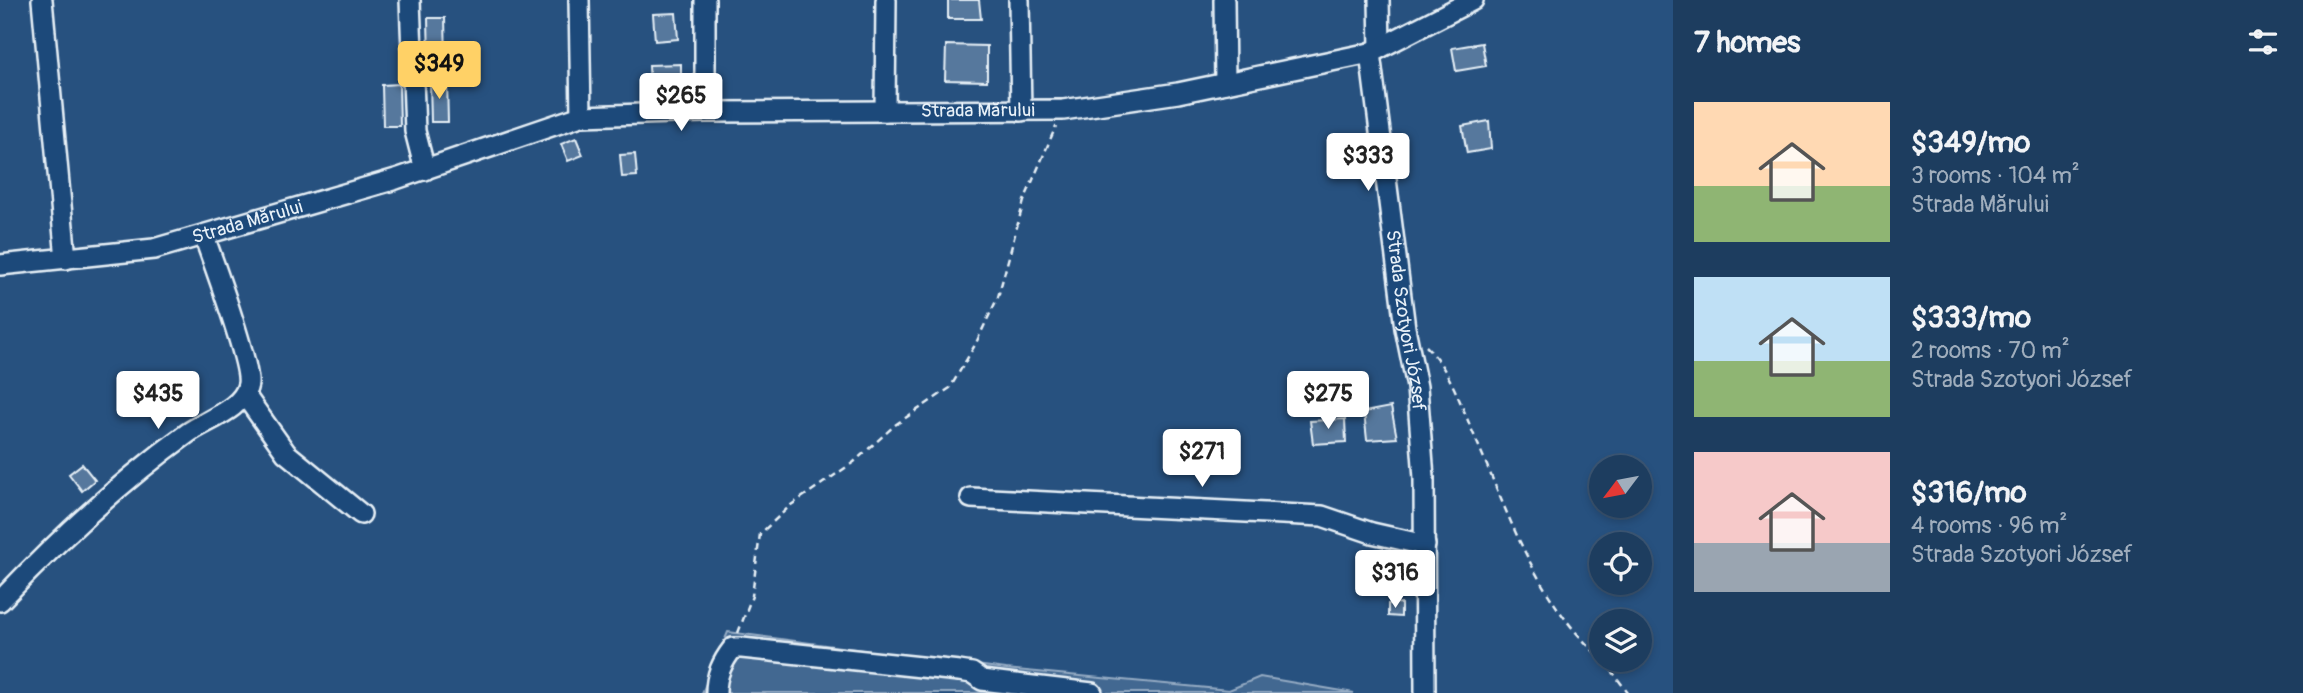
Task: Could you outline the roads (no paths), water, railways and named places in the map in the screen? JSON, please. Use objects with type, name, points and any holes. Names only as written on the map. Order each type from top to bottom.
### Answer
[{"type":"street","points":[[42,0],[66,259]]},
{"type":"street","points":[[410,0],[415,131],[425,170]]},
{"type":"street","points":[[579,0],[581,116]]},
{"type":"street","points":[[705,0],[705,112]]},
{"type":"street","points":[[885,111],[886,0]]},
{"type":"street","points":[[1019,0],[1021,111]]},
{"type":"street","points":[[1224,0],[1225,83]]},
{"type":"street","name":"Strada Szotyori József","points":[[1379,0],[1375,50],[1405,328],[1417,387],[1425,545],[1425,693]]},
{"type":"street","name":"Strada Mărului","points":[[0,265],[127,254],[204,236],[425,170],[581,116],[705,112],[1063,110],[1225,83],[1375,50],[1473,0]]},
{"type":"street","points":[[0,601],[30,570],[153,461],[188,433],[238,403],[245,395],[248,383],[244,360],[204,236]]},
{"type":"street","points":[[245,395],[286,453],[361,514]]},
{"type":"street","points":[[971,498],[1322,516],[1372,533],[1425,545]]},
{"type":"street","points":[[716,693],[716,680],[723,661],[733,648],[959,671],[982,680],[1092,693]]}]
